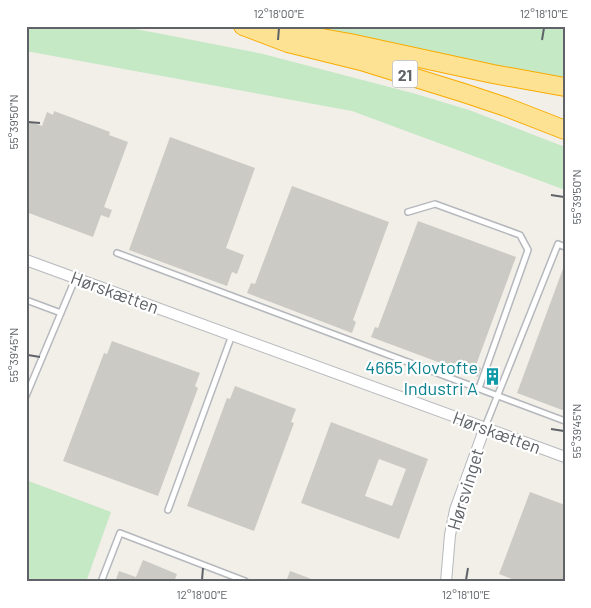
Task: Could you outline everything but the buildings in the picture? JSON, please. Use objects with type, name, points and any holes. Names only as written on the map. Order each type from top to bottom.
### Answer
[{"type":"highway","name":"21","points":[[243,26],[288,43],[437,84],[565,130]]},
{"type":"highway","points":[[253,26],[304,34],[493,74],[565,87]]},
{"type":"street","name":"Hørskætten","points":[[26,260],[565,457]]},
{"type":"street","name":"Hørsvinget","points":[[446,582],[450,535],[455,510],[485,427]]},
{"type":"lane","points":[[408,212],[435,204],[520,235],[528,250],[479,388]]},
{"type":"lane","points":[[485,427],[558,244],[565,247]]},
{"type":"lane","points":[[117,253],[565,421]]},
{"type":"lane","points":[[26,396],[76,277]]},
{"type":"lane","points":[[26,300],[61,313]]},
{"type":"lane","points":[[168,510],[233,335]]},
{"type":"lane","points":[[101,582],[120,533],[244,582]]},
{"type":"green space","points":[[26,26],[119,26],[162,34],[263,54],[416,94],[469,110],[565,147],[565,190],[352,111],[26,51]]},
{"type":"green space","points":[[315,26],[565,26],[565,78],[490,64]]},
{"type":"green space","points":[[26,480],[111,512],[86,582],[26,582]]},
{"type":"place","name":"4665 Klovtofte Industri A","points":[[492,377]]}]
